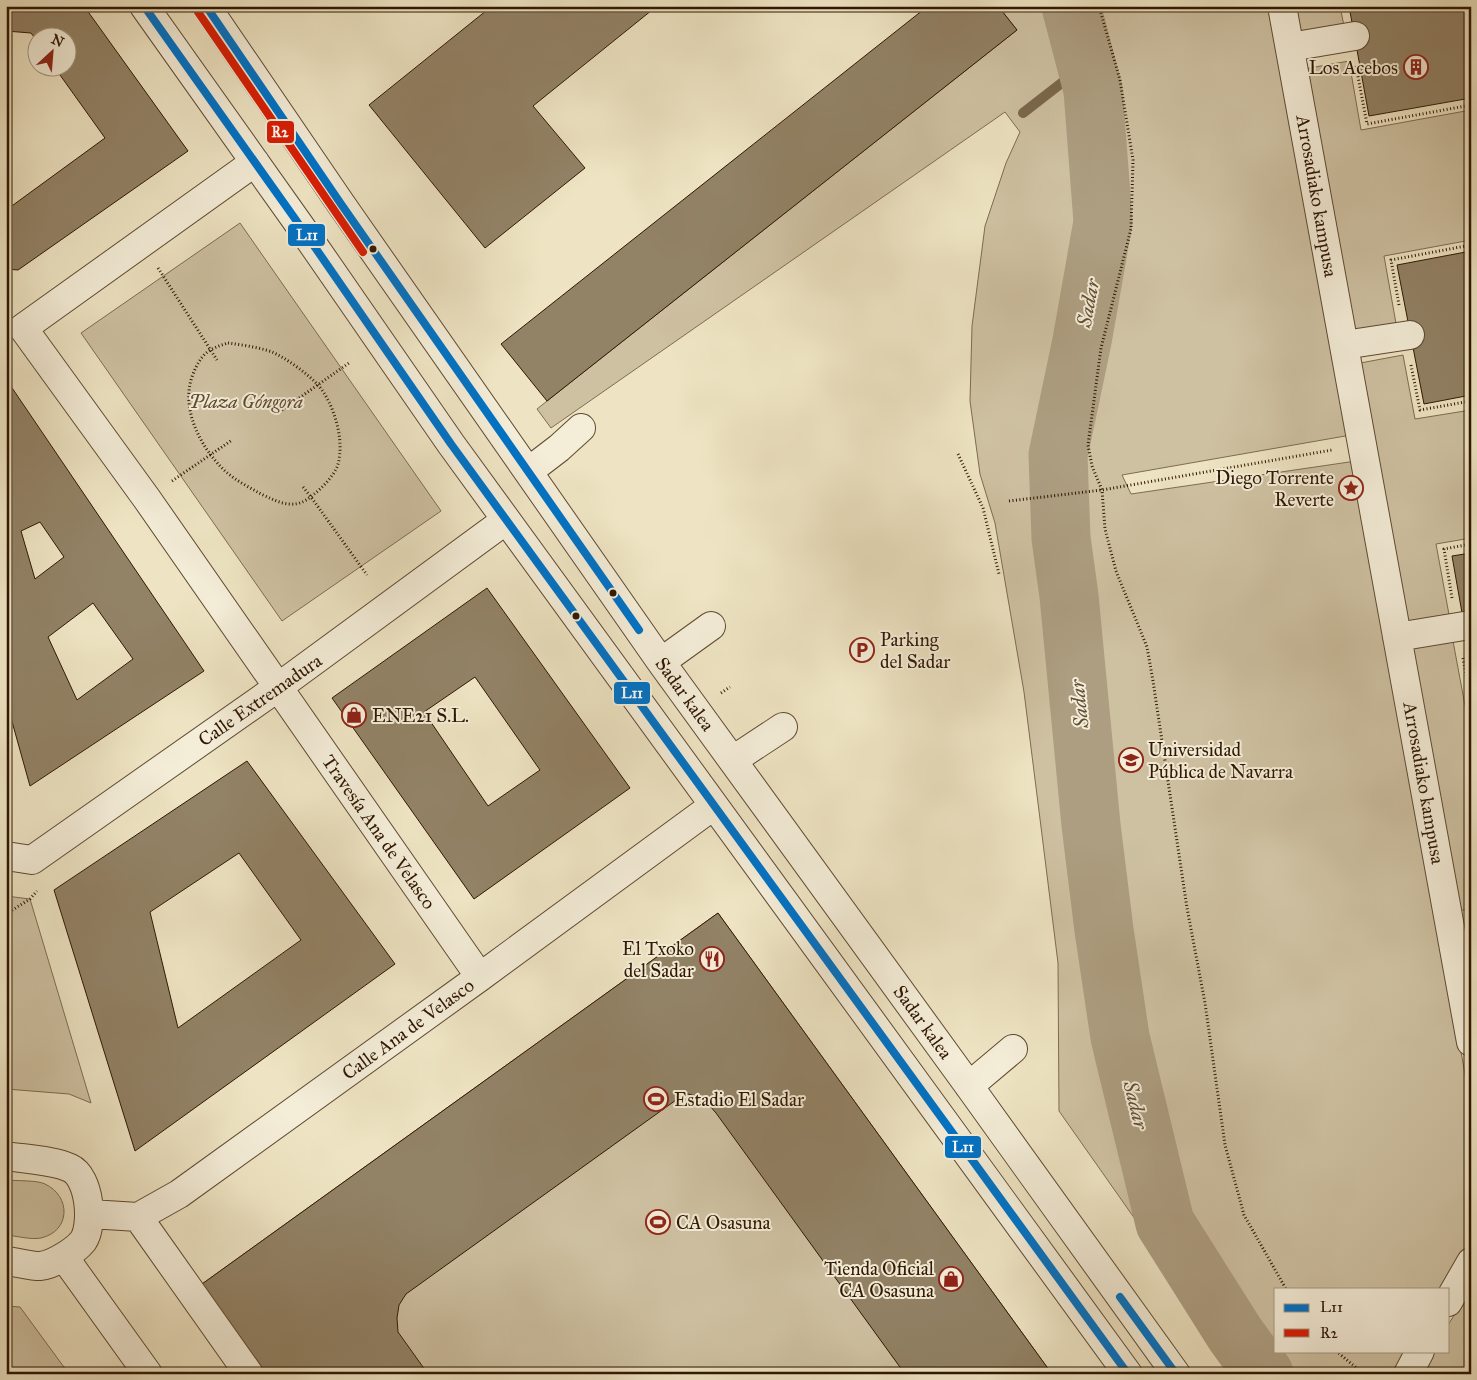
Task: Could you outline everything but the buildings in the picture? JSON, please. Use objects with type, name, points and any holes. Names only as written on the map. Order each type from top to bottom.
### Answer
[{"type":"street","points":[[144,6],[451,444],[1128,1374]]},
{"type":"street","name":"Sadar kalea","points":[[206,6],[341,204],[661,662],[1176,1374]]},
{"type":"street","name":"Arrosadiako kampusa","points":[[1282,6],[1397,638],[1461,927],[1471,1042]]},
{"type":"street","points":[[1290,47],[1353,37]]},
{"type":"street","points":[[255,162],[15,327],[147,499],[277,688]]},
{"type":"street","points":[[1344,345],[1410,335]]},
{"type":"street","points":[[529,471],[581,428]]},
{"type":"street","name":"Calle Extremadura","points":[[6,856],[32,860],[277,688],[506,520]]},
{"type":"street","points":[[661,662],[711,626]]},
{"type":"street","points":[[1397,638],[1464,626]]},
{"type":"street","name":"Travesía Ana de Velasco","points":[[277,688],[480,977]]},
{"type":"street","points":[[733,760],[784,727]]},
{"type":"street","name":"Calle Ana de Velasco","points":[[138,1216],[179,1194],[713,806]]},
{"type":"street","points":[[969,1086],[1013,1049]]},
{"type":"street","points":[[6,1156],[72,1168],[84,1184],[90,1214],[83,1240],[64,1257],[41,1266],[6,1261]]},
{"type":"street","points":[[90,1214],[138,1216],[249,1374]]},
{"type":"street","points":[[64,1257],[148,1374]]},
{"type":"street","points":[[1450,1299],[1471,1262]]},
{"type":"street","points":[[1408,1374],[1419,1352]]},
{"type":"path","points":[[1098,6],[1120,80],[1133,160],[1131,230],[1101,348],[1088,445],[1092,466],[1102,490],[1105,529],[1116,571],[1147,647],[1187,908],[1205,1003],[1225,1145],[1244,1215],[1285,1288]]},
{"type":"path","points":[[1353,37],[1366,124],[1471,106]]},
{"type":"path","points":[[156,266],[217,360]]},
{"type":"path","points":[[228,343],[272,352],[293,364],[318,385],[329,402],[337,423],[341,442],[337,466],[324,486],[304,502],[293,506],[274,500],[247,486],[224,470],[210,454],[198,435],[191,414],[189,386],[197,364],[211,348],[228,343]]},
{"type":"path","points":[[282,410],[349,363]]},
{"type":"path","points":[[172,482],[232,440]]},
{"type":"path","points":[[1009,501],[1102,490],[1362,445]]},
{"type":"path","points":[[958,454],[983,508],[999,574]]},
{"type":"path","points":[[303,487],[367,575]]},
{"type":"path","points":[[6,914],[30,899],[41,887]]},
{"type":"path","points":[[1337,1352],[1364,1374]]},
{"type":"green space","points":[[998,6],[1273,6],[1351,435],[1122,475],[1131,494],[1356,461],[1471,1108],[1471,1240],[1443,1288],[1274,1288],[1274,1352],[1405,1352],[1394,1374],[1244,1374],[1059,1111],[1058,963],[1039,811],[1024,692],[995,523],[980,474],[970,401],[972,326],[985,226],[1006,163],[1020,132],[1005,112],[551,428],[537,409],[1017,30]]},
{"type":"green space","points":[[1293,6],[1340,6],[1345,31],[1299,40]]},
{"type":"green space","points":[[1349,61],[1361,130],[1471,110],[1471,240],[1384,256],[1397,329],[1353,337],[1304,69]]},
{"type":"green space","name":"Plaza Góngora","points":[[240,223],[441,511],[282,621],[81,333]]},
{"type":"green space","points":[[1403,355],[1415,419],[1471,410],[1471,538],[1436,544],[1450,620],[1403,628],[1355,364]]},
{"type":"green space","points":[[1453,641],[1466,711],[1471,710],[1471,909],[1457,911],[1410,649]]},
{"type":"green space","points":[[6,896],[30,899],[91,1103],[69,1094],[6,1089]]},
{"type":"green space","name":"Estadio El Sadar","points":[[718,913],[1052,1374],[265,1374],[202,1284]]},
{"type":"green space","points":[[6,1180],[32,1181],[45,1184],[54,1189],[60,1197],[64,1213],[58,1228],[51,1234],[41,1238],[6,1235]]},
{"type":"green space","points":[[1471,1288],[1471,1374],[1423,1374],[1434,1352],[1450,1352],[1450,1322]]},
{"type":"green space","points":[[6,1306],[20,1307],[69,1374],[6,1374]]},
{"type":"waterway","name":"Sadar","points":[[1071,6],[1093,90],[1103,222],[1082,341],[1058,455],[1061,538],[1069,596],[1091,825],[1104,930],[1120,1037],[1165,1223],[1235,1334],[1264,1374]]},
{"type":"waterway","points":[[1023,113],[1086,64]]},
{"type":"transit line","name":"L11","points":[[144,6],[303,230],[451,444],[1128,1374]]},
{"type":"transit line","name":"L11","points":[[206,6],[341,204],[639,630]]},
{"type":"transit line","name":"R2","points":[[198,12],[363,252]]},
{"type":"transit line","name":"L11","points":[[1120,1297],[1176,1374]]},
{"type":"place","name":"Los Acebos","points":[[1416,67]]},
{"type":"place","name":"Diego Torrente Reverte","points":[[1351,488]]},
{"type":"place","name":"Parking del Sadar","points":[[862,650]]},
{"type":"place","name":"ENE21 S.L.","points":[[354,715]]},
{"type":"place","name":"Universidad Pública de Navarra","points":[[1131,760]]},
{"type":"place","name":"El Txoko del Sadar","points":[[712,959]]},
{"type":"place","name":"Estadio El Sadar","points":[[656,1099]]},
{"type":"place","name":"CA Osasuna","points":[[658,1222]]},
{"type":"place","name":"Tienda Oficial CA Osasuna","points":[[951,1279]]}]
